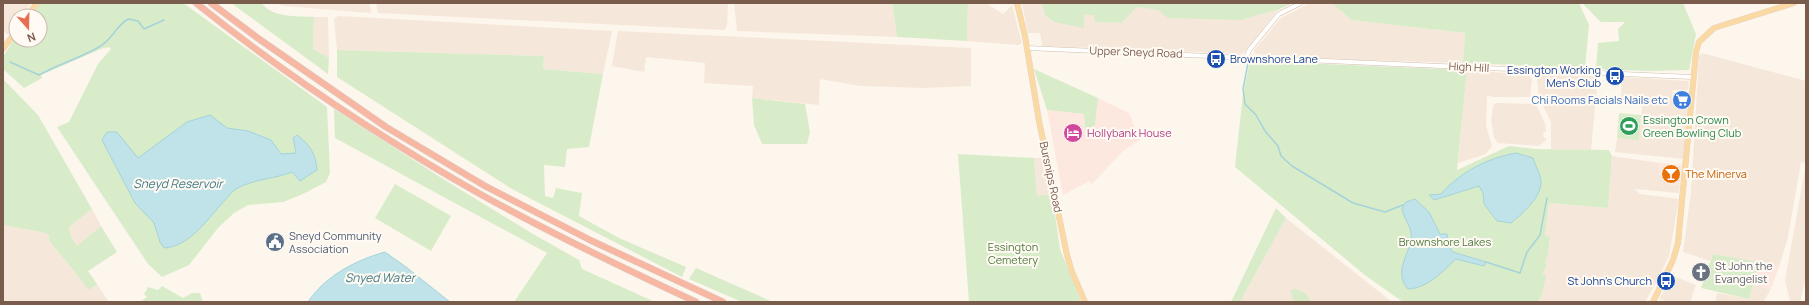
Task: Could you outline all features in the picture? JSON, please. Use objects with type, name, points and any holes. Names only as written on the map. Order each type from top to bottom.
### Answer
[{"type":"highway","points":[[196,3],[253,47],[320,93],[480,194],[590,252],[696,302]]},
{"type":"highway","points":[[211,3],[259,39],[386,127],[485,186],[592,241],[723,302]]},
{"type":"main road","name":"Bursnips Road","points":[[1017,3],[1027,48],[1039,121],[1067,255],[1072,272],[1085,302]]},
{"type":"main road","points":[[1653,302],[1673,260],[1678,243],[1692,77],[1697,47],[1706,35],[1714,28],[1794,3]]},
{"type":"street","points":[[1246,57],[1250,49],[1279,14],[1301,3]]},
{"type":"street","name":"Upper Sneyd Road","points":[[1027,48],[1246,57]]},
{"type":"street","name":"High Hill","points":[[1246,57],[1692,77]]},
{"type":"shaded area","points":[[3,3],[31,3],[28,8],[8,8],[8,35],[3,31]]},
{"type":"shaded area","points":[[276,3],[369,3],[371,10],[370,13],[284,6]]},
{"type":"shaded area","points":[[376,3],[728,3],[727,26],[724,30],[378,13]]},
{"type":"shaded area","points":[[734,3],[892,3],[897,37],[737,31]]},
{"type":"shaded area","points":[[968,3],[986,3],[1003,14],[1012,5],[1022,43],[1019,45],[967,41]]},
{"type":"shaded area","points":[[1022,3],[1042,3],[1045,15],[1084,27],[1084,15],[1095,15],[1095,22],[1122,23],[1137,7],[1242,20],[1278,10],[1245,52],[1241,54],[1042,46],[1040,33],[1028,33]]},
{"type":"shaded area","points":[[1310,3],[1332,3],[1351,20],[1465,33],[1463,63],[1357,60],[1255,54],[1254,50],[1281,18]]},
{"type":"shaded area","points":[[338,16],[612,31],[603,74],[543,69],[544,56],[337,50],[334,19]]},
{"type":"shaded area","points":[[314,17],[327,17],[328,19],[329,58],[313,49]]},
{"type":"shaded area","points":[[618,31],[971,48],[971,86],[924,88],[860,86],[820,79],[819,105],[752,98],[753,86],[704,83],[705,63],[646,57],[644,72],[612,66]]},
{"type":"shaded area","points":[[1702,53],[1806,81],[1806,163],[1801,162],[1788,237],[1779,267],[1713,254],[1710,261],[1683,252],[1691,192],[1699,56]]},
{"type":"shaded area","points":[[1467,70],[1530,75],[1532,79],[1530,97],[1493,97],[1487,95],[1486,125],[1492,146],[1486,154],[1458,163]]},
{"type":"shaded area","points":[[1542,75],[1598,76],[1591,150],[1551,149],[1551,122],[1539,98],[1537,79]]},
{"type":"shaded area","points":[[1622,77],[1689,81],[1688,90],[1673,90],[1672,101],[1687,103],[1684,159],[1615,152],[1617,138],[1639,139],[1643,99],[1621,97]]},
{"type":"shaded area","points":[[1098,98],[1129,113],[1140,140],[1123,151],[1091,185],[1090,181],[1063,195],[1047,110],[1084,114],[1085,130],[1095,125]]},
{"type":"shaded area","points":[[1496,103],[1536,104],[1545,124],[1546,131],[1543,133],[1544,138],[1547,139],[1539,146],[1498,143],[1494,138],[1491,120],[1493,106]]},
{"type":"shaded area","points":[[1612,156],[1660,163],[1659,176],[1666,177],[1666,184],[1680,185],[1679,193],[1635,189],[1640,194],[1679,199],[1669,256],[1658,279],[1645,302],[1538,302],[1542,294],[1545,276],[1543,275],[1547,264],[1545,262],[1548,254],[1550,239],[1545,235],[1549,203],[1608,208]]},
{"type":"shaded area","points":[[1034,158],[1045,158],[1052,194],[1037,197]]},
{"type":"shaded area","points":[[1660,163],[1682,165],[1680,185],[1665,184],[1666,177],[1659,176]]},
{"type":"shaded area","points":[[1806,164],[1806,277],[1800,302],[1790,302],[1785,280]]},
{"type":"shaded area","points":[[92,209],[101,226],[77,247],[71,237],[69,227]]},
{"type":"shaded area","points":[[1286,218],[1392,302],[1240,302]]},
{"type":"shaded area","points":[[3,225],[46,233],[50,237],[48,239],[89,290],[97,284],[109,302],[3,302]]},
{"type":"shaded area","points":[[1759,262],[1779,267],[1771,289],[1753,285]]},
{"type":"shaded area","points":[[1673,276],[1696,285],[1690,302],[1668,302],[1659,299]]},
{"type":"shaded area","points":[[1753,285],[1771,289],[1763,302],[1715,302],[1717,293],[1749,299]]},
{"type":"green space","points":[[40,3],[180,3],[186,5],[327,107],[330,173],[326,182],[283,202],[248,205],[234,213],[218,228],[189,265],[162,277],[148,264],[57,127],[69,122],[98,64],[111,49],[109,47],[101,49],[41,75],[42,78],[24,88],[3,69],[3,57],[9,48],[48,48],[48,8],[36,8]]},
{"type":"green space","points":[[231,3],[261,3],[266,8],[279,14],[314,17],[313,49],[329,58],[328,74]]},
{"type":"green space","points":[[892,3],[968,3],[967,41],[897,37]]},
{"type":"green space","points":[[1042,3],[1293,3],[1278,10],[1242,20],[1168,18],[1158,10],[1137,7],[1122,23],[1095,22],[1094,15],[1084,15],[1084,28],[1054,22],[1045,15]]},
{"type":"green space","points":[[1332,3],[1579,3],[1589,25],[1585,68],[1463,63],[1465,33],[1351,20]]},
{"type":"green space","points":[[1582,3],[1683,3],[1696,34],[1689,70],[1649,71],[1596,69],[1598,43],[1619,41],[1618,29],[1625,22],[1601,22]]},
{"type":"green space","points":[[337,50],[544,56],[543,69],[603,74],[589,147],[567,149],[565,167],[544,165],[545,196],[553,198],[556,188],[582,193],[579,216],[619,238],[686,267],[682,277],[512,189],[337,77]]},
{"type":"green space","name":"Brownshore Lakes","points":[[1250,61],[1467,70],[1457,170],[1509,146],[1536,149],[1609,150],[1612,156],[1608,208],[1549,203],[1545,235],[1550,238],[1548,254],[1545,262],[1547,264],[1543,274],[1546,276],[1542,294],[1538,302],[1403,302],[1366,276],[1235,167],[1243,94]]},
{"type":"green space","points":[[1034,69],[1098,98],[1095,125],[1085,130],[1084,114],[1047,110]]},
{"type":"green space","points":[[3,79],[38,115],[92,209],[69,227],[71,237],[77,246],[101,226],[117,252],[88,271],[97,284],[89,290],[48,239],[50,237],[46,233],[3,225]]},
{"type":"green space","points":[[752,98],[805,104],[810,132],[807,144],[762,144],[754,125]]},
{"type":"green space","points":[[334,109],[440,177],[533,234],[579,260],[582,269],[655,302],[514,302],[547,253],[335,138]]},
{"type":"green space","name":"Essington Crown Green Bowling Club","points":[[1619,113],[1641,115],[1639,140],[1617,138]]},
{"type":"green space","name":"Essington Cemetery","points":[[958,154],[1034,158],[1037,196],[1052,194],[1060,249],[1081,302],[969,302]]},
{"type":"green space","points":[[395,184],[451,216],[431,251],[375,218]]},
{"type":"green space","points":[[1276,208],[1286,218],[1240,302],[1231,302]]},
{"type":"green space","points":[[1713,254],[1759,262],[1749,299],[1701,288]]},
{"type":"green space","points":[[696,268],[773,302],[742,302],[689,279]]},
{"type":"green space","points":[[162,286],[183,298],[192,293],[200,293],[203,302],[140,302],[147,297],[144,294],[148,287],[158,290]]},
{"type":"green space","points":[[1294,289],[1307,295],[1310,302],[1294,302],[1290,290]]},
{"type":"water","name":"Sneyd Reservoir","points":[[210,115],[227,128],[248,131],[271,140],[281,154],[296,153],[293,138],[297,135],[312,150],[317,170],[300,181],[292,172],[250,183],[236,189],[191,237],[173,246],[164,248],[160,242],[154,223],[135,203],[102,140],[107,132],[117,132],[138,158],[187,122]]},
{"type":"water","points":[[1516,153],[1533,158],[1541,182],[1538,194],[1534,200],[1511,223],[1497,221],[1484,204],[1483,193],[1479,186],[1434,200],[1429,195],[1441,194],[1457,179],[1485,162]]},
{"type":"water","points":[[1415,199],[1429,212],[1440,234],[1447,234],[1449,246],[1453,252],[1486,262],[1484,266],[1456,259],[1440,274],[1422,286],[1408,289],[1403,282],[1402,267],[1411,239],[1411,232],[1402,208],[1406,202]]},
{"type":"water","name":"Snyed Water","points":[[385,252],[450,302],[308,302],[323,284],[342,270],[352,264]]},
{"type":"waterway","points":[[10,62],[39,75],[104,44],[128,19],[138,21],[144,29],[164,20]]},
{"type":"waterway","points":[[1249,58],[1243,89],[1245,104],[1256,115],[1265,131],[1278,146],[1281,156],[1292,166],[1353,203],[1385,212],[1403,205]]},
{"type":"waterway","points":[[1486,262],[1520,273],[1527,252],[1540,235],[1547,198]]},
{"type":"place","name":"Brownshore Lane","points":[[1216,59]]},
{"type":"place","name":"Essington Working Men's Club","points":[[1615,76]]},
{"type":"place","name":"Chi Rooms Facials Nails etc","points":[[1682,100]]},
{"type":"place","name":"Essington Crown Green Bowling Club","points":[[1629,126]]},
{"type":"place","name":"Hollybank House","points":[[1073,133]]},
{"type":"place","name":"The Minerva","points":[[1671,174]]},
{"type":"place","name":"Sneyd Community Association","points":[[275,242]]},
{"type":"place","name":"St John the Evangelist","points":[[1701,272]]},
{"type":"place","name":"St John's Church","points":[[1666,281]]}]
